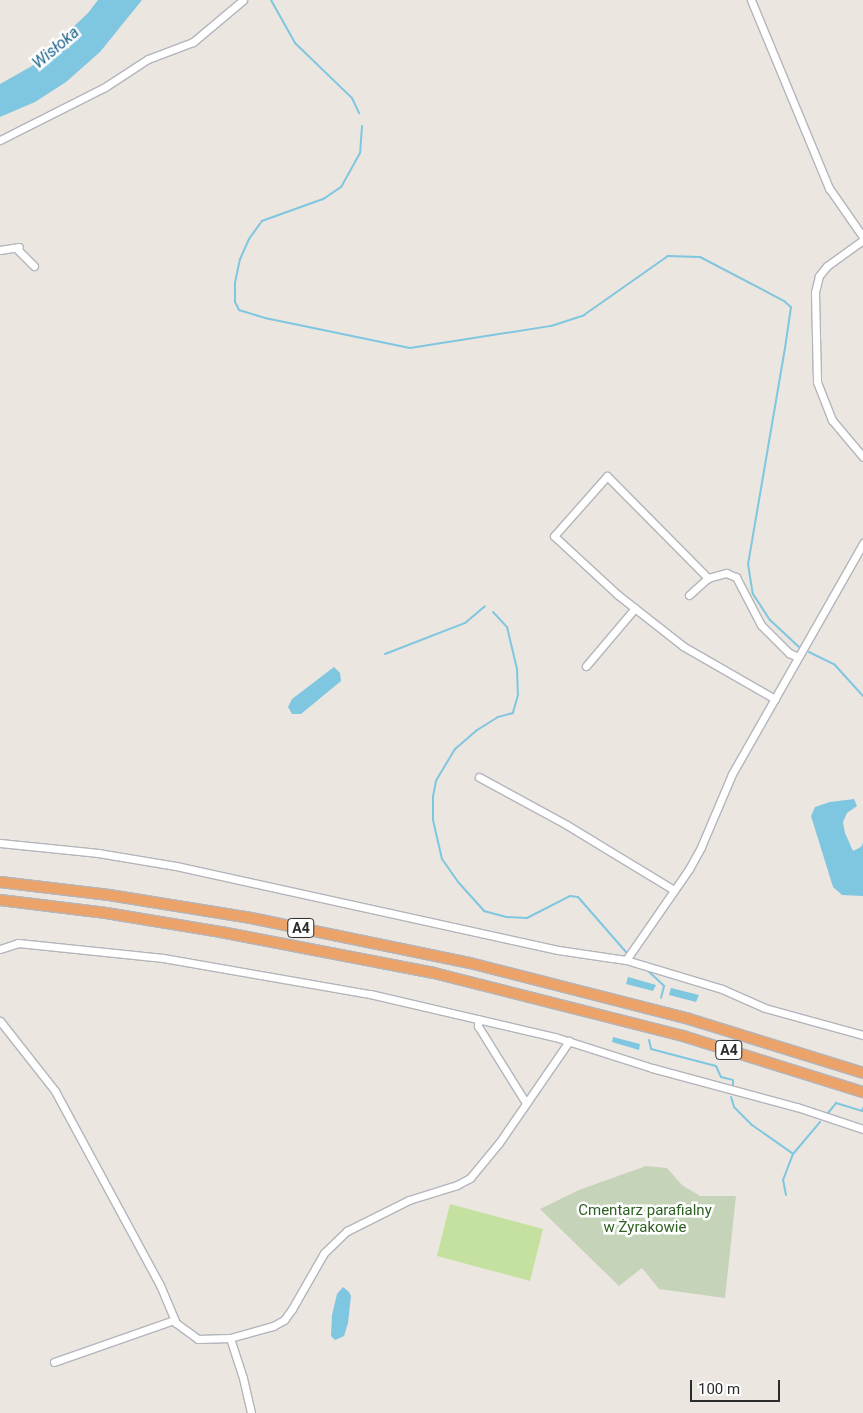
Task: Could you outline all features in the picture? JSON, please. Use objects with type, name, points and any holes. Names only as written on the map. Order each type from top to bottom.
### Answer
[{"type":"highway","name":"A4","points":[[0,882],[137,899],[275,923],[470,963],[689,1019],[863,1073]]},
{"type":"highway","name":"A4","points":[[0,900],[130,916],[301,946],[466,981],[683,1036],[863,1092]]},
{"type":"street","points":[[0,140],[105,87],[148,59],[193,42],[243,0]]},
{"type":"street","points":[[751,0],[825,181],[835,200],[863,239],[827,266],[819,276],[815,292],[817,382],[832,420],[863,457]]},
{"type":"street","points":[[0,250],[19,248],[34,266]]},
{"type":"street","points":[[708,578],[607,476],[554,536],[635,608],[683,646],[775,699]]},
{"type":"street","points":[[626,960],[701,847],[732,774],[863,543]]},
{"type":"street","points":[[689,595],[708,578],[726,573],[736,577],[761,624],[790,653],[798,657]]},
{"type":"street","points":[[586,666],[635,608]]},
{"type":"street","points":[[479,777],[567,825],[674,890]]},
{"type":"street","points":[[0,843],[98,853],[176,866],[558,950],[626,960],[722,989],[765,1008],[863,1035]]},
{"type":"street","points":[[0,950],[18,943],[163,958],[370,994],[569,1042],[661,1071],[797,1107],[863,1130]]},
{"type":"street","points":[[478,1019],[478,1026],[526,1103]]},
{"type":"street","points":[[0,1021],[55,1091],[160,1285],[174,1320],[198,1339],[230,1338],[273,1326],[284,1320],[324,1253],[348,1231],[409,1200],[457,1185],[470,1178],[498,1143],[569,1042]]},
{"type":"street","points":[[54,1362],[174,1320]]},
{"type":"street","points":[[230,1338],[251,1413]]},
{"type":"green space","name":"Cmentarz parafialny w Żyrakowie","points":[[646,1166],[667,1168],[682,1185],[700,1196],[736,1196],[725,1298],[659,1289],[642,1268],[619,1286],[540,1209],[579,1190]]},
{"type":"green space","points":[[450,1204],[543,1229],[530,1281],[437,1256]]},
{"type":"water","name":"Wisłoka","points":[[98,0],[142,0],[100,52],[66,82],[35,102],[0,117],[0,84],[32,66],[88,13]]},
{"type":"water","points":[[334,667],[340,673],[341,681],[301,714],[292,714],[288,707],[292,699]]},
{"type":"water","points":[[854,799],[857,806],[847,813],[843,822],[845,833],[853,851],[861,847],[863,843],[863,896],[842,895],[833,887],[811,816],[815,807],[830,802]]},
{"type":"water","points":[[628,977],[656,985],[653,991],[626,984]]},
{"type":"water","points":[[671,988],[699,995],[696,1002],[669,995]]},
{"type":"water","points":[[613,1037],[640,1044],[639,1050],[612,1042]]},
{"type":"water","points":[[343,1287],[351,1296],[348,1323],[344,1336],[335,1340],[331,1336],[332,1315],[337,1294]]},
{"type":"waterway","points":[[271,0],[295,43],[352,98],[359,113]]},
{"type":"waterway","points":[[362,126],[360,153],[341,187],[323,199],[262,221],[249,239],[240,259],[235,283],[235,302],[239,310],[265,318],[410,348],[551,326],[584,315],[668,256],[700,257],[784,301],[791,307],[748,564],[753,594],[770,620],[799,647]]},
{"type":"waterway","points":[[385,654],[465,623],[485,606]]},
{"type":"waterway","points":[[493,612],[507,627],[517,669],[518,695],[513,713],[498,717],[477,730],[455,749],[436,781],[433,796],[433,820],[442,859],[459,883],[484,911],[506,917],[527,918],[570,896],[578,897],[626,952]]},
{"type":"waterway","points":[[809,652],[834,664],[863,696]]},
{"type":"waterway","points":[[646,969],[664,986],[661,998]]},
{"type":"waterway","points":[[649,1040],[651,1049],[716,1066],[721,1077],[733,1080],[733,1087]]},
{"type":"waterway","points":[[731,1097],[734,1107],[752,1125],[792,1153]]},
{"type":"waterway","points":[[828,1113],[836,1103],[862,1111],[863,1108]]},
{"type":"waterway","points":[[786,1195],[783,1180],[793,1154],[820,1122]]}]
